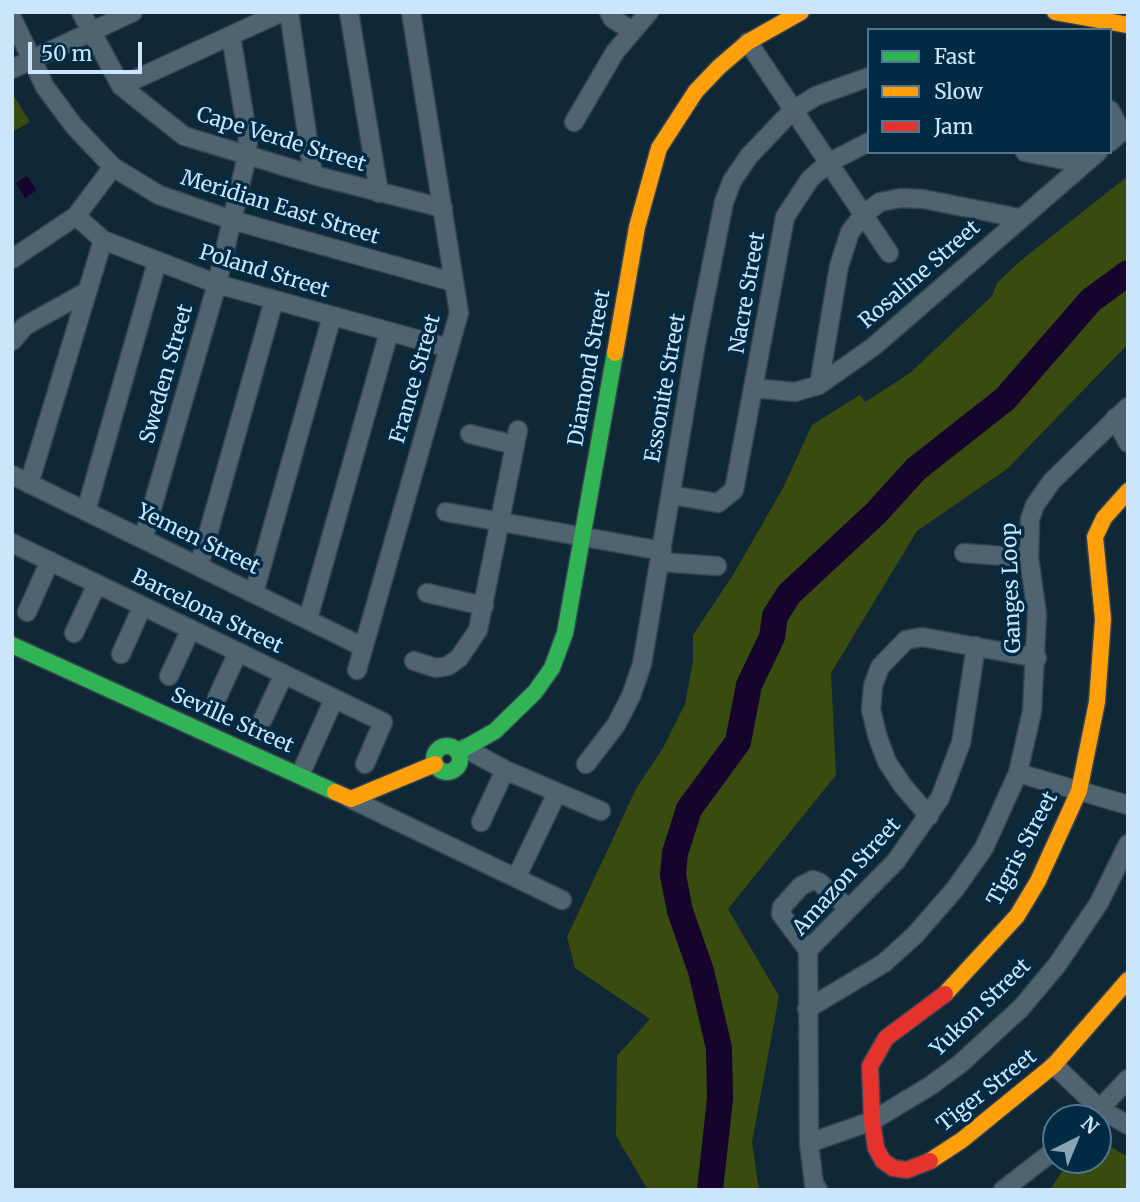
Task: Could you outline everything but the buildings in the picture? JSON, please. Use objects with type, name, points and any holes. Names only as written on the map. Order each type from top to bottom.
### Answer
[{"type":"street","name":"Cape Verde Street","points":[[81,12],[121,86],[184,136],[313,175],[443,208]]},
{"type":"street","points":[[12,69],[133,12]]},
{"type":"street","points":[[121,86],[282,12]]},
{"type":"street","points":[[289,12],[313,175]]},
{"type":"street","points":[[349,12],[379,192]]},
{"type":"street","name":"France Street","points":[[357,670],[459,313],[411,12]]},
{"type":"street","points":[[609,12],[613,19],[631,30]]},
{"type":"street","points":[[574,122],[594,84],[631,30],[649,12]]},
{"type":"street","name":"Diamond Street","points":[[351,799],[435,764],[435,755],[441,747],[451,746],[462,750],[495,731],[513,716],[552,668],[565,633],[580,535],[637,227],[659,148],[696,91],[748,42],[802,12]]},
{"type":"street","points":[[1055,12],[1128,24]]},
{"type":"street","name":"Meridian East Street","points":[[12,18],[56,104],[113,167],[159,195],[232,220],[453,282]]},
{"type":"street","name":"Sweden Street","points":[[142,539],[217,284],[247,156],[248,139],[231,36]]},
{"type":"street","points":[[748,42],[889,253]]},
{"type":"street","name":"Essonite Street","points":[[586,764],[616,725],[631,696],[642,664],[696,343],[724,202],[732,181],[749,156],[792,111],[816,96],[867,77]]},
{"type":"street","points":[[1112,113],[1116,119],[1115,138]]},
{"type":"street","name":"Nacre Street","points":[[671,495],[718,503],[734,490],[785,217],[802,190],[828,163],[867,143]]},
{"type":"street","points":[[1034,154],[1084,164]]},
{"type":"street","name":"Rosaline Street","points":[[754,388],[795,392],[819,385],[873,347],[1096,154]]},
{"type":"street","points":[[12,259],[76,216],[113,167]]},
{"type":"street","points":[[819,385],[839,267],[850,232],[863,215],[880,202],[901,198],[923,199],[1019,218]]},
{"type":"street","name":"Poland Street","points":[[76,216],[103,240],[217,284],[449,348]]},
{"type":"street","points":[[29,484],[103,240]]},
{"type":"street","points":[[86,511],[157,262]]},
{"type":"street","points":[[12,341],[25,326],[86,292]]},
{"type":"street","points":[[199,566],[274,300]]},
{"type":"street","points":[[254,593],[332,316]]},
{"type":"street","points":[[308,620],[389,332]]},
{"type":"street","points":[[1122,413],[1128,443]]},
{"type":"street","name":"Ganges Loop","points":[[807,1009],[884,963],[931,917],[984,848],[1018,773],[1032,712],[1037,658],[1037,614],[1029,558],[1029,532],[1035,505],[1052,481],[1122,413]]},
{"type":"street","points":[[414,661],[436,668],[459,658],[478,630],[484,606],[517,438],[470,434]]},
{"type":"street","name":"Yemen Street","points":[[12,475],[363,647]]},
{"type":"street","name":"Tigris Street","points":[[872,1121],[870,1066],[876,1051],[886,1038],[950,990],[1017,916],[1038,881],[1079,791],[1097,702],[1103,618],[1095,537],[1104,517],[1128,491]]},
{"type":"street","points":[[446,512],[580,535],[661,556],[717,566]]},
{"type":"street","name":"Barcelona Street","points":[[12,543],[383,722],[365,764]]},
{"type":"street","points":[[964,553],[1029,558]]},
{"type":"street","points":[[27,612],[50,561]]},
{"type":"street","points":[[74,633],[97,584]]},
{"type":"street","points":[[427,593],[484,606]]},
{"type":"street","points":[[121,654],[142,607]]},
{"type":"street","points":[[169,676],[191,629]]},
{"type":"street","points":[[929,816],[903,786],[887,762],[871,709],[873,685],[880,667],[906,640],[922,636],[1037,658]]},
{"type":"street","name":"Seville Street","points":[[12,645],[351,799]]},
{"type":"street","name":"Amazon Street","points":[[815,1188],[809,1143],[808,950],[896,861],[940,798],[961,743],[976,646]]},
{"type":"street","points":[[217,698],[238,652]]},
{"type":"street","points":[[263,719],[284,674]]},
{"type":"street","points":[[300,775],[334,699]]},
{"type":"street","points":[[462,750],[601,811]]},
{"type":"street","points":[[481,822],[505,770]]},
{"type":"street","name":"Tigris Street","points":[[1018,773],[1128,805]]},
{"type":"street","points":[[516,878],[557,793]]},
{"type":"street","points":[[351,799],[562,900]]},
{"type":"street","name":"Yukon Street","points":[[809,1143],[872,1121],[960,1064],[1021,1008],[1057,965],[1099,903],[1128,844]]},
{"type":"street","points":[[808,950],[780,914],[782,907],[801,886],[813,880],[848,908]]},
{"type":"street","name":"Tiger Street","points":[[872,1121],[876,1148],[883,1161],[893,1168],[907,1170],[926,1163],[962,1140],[1054,1065],[1096,1020],[1128,980]]},
{"type":"street","points":[[1054,1065],[1087,1104]]},
{"type":"street","points":[[1104,1104],[1128,1079]]},
{"type":"street","points":[[1003,1190],[1042,1160]]},
{"type":"green space","points":[[12,93],[30,122],[12,132]]},
{"type":"green space","points":[[1128,176],[1128,344],[1007,469],[917,531],[831,673],[836,775],[728,909],[779,996],[752,1142],[759,1190],[648,1190],[616,1136],[617,1056],[650,1019],[575,968],[567,937],[636,789],[663,748],[685,704],[693,661],[693,635],[733,575],[783,488],[812,425],[860,395],[865,402],[910,373],[992,296],[997,283],[1019,262]]},
{"type":"green space","points":[[1112,1147],[1128,1157],[1128,1190],[1050,1190],[1060,1174],[1112,1174]]},
{"type":"shaded area","points":[[27,176],[37,190],[25,198],[16,183]]},
{"type":"waterway","points":[[710,1190],[720,1099],[719,1048],[701,971],[680,911],[673,875],[675,853],[689,809],[738,742],[749,685],[772,637],[775,616],[789,594],[876,513],[916,469],[1005,399],[1091,300],[1128,273]]},
{"type":"traffic: fast","points":[[458,752],[495,731],[535,692],[552,668],[565,633],[615,353]]},
{"type":"traffic: fast","points":[[12,645],[335,792]]},
{"type":"traffic: fast","points":[[447,746],[456,750],[460,759],[456,768],[447,772],[438,768],[434,759],[438,750],[447,746]]},
{"type":"traffic: slow","points":[[615,353],[637,227],[659,148],[696,91],[719,67],[748,42],[801,12]]},
{"type":"traffic: slow","points":[[1055,12],[1128,25]]},
{"type":"traffic: slow","points":[[945,994],[1017,916],[1038,881],[1079,791],[1097,702],[1103,619],[1095,537],[1104,518],[1128,491]]},
{"type":"traffic: slow","points":[[335,792],[351,799],[435,764]]},
{"type":"traffic: slow","points":[[930,1161],[962,1140],[1054,1065],[1128,980]]},
{"type":"traffic: jam","points":[[930,1161],[907,1170],[893,1168],[883,1161],[876,1148],[872,1121],[870,1066],[886,1038],[945,994]]}]
